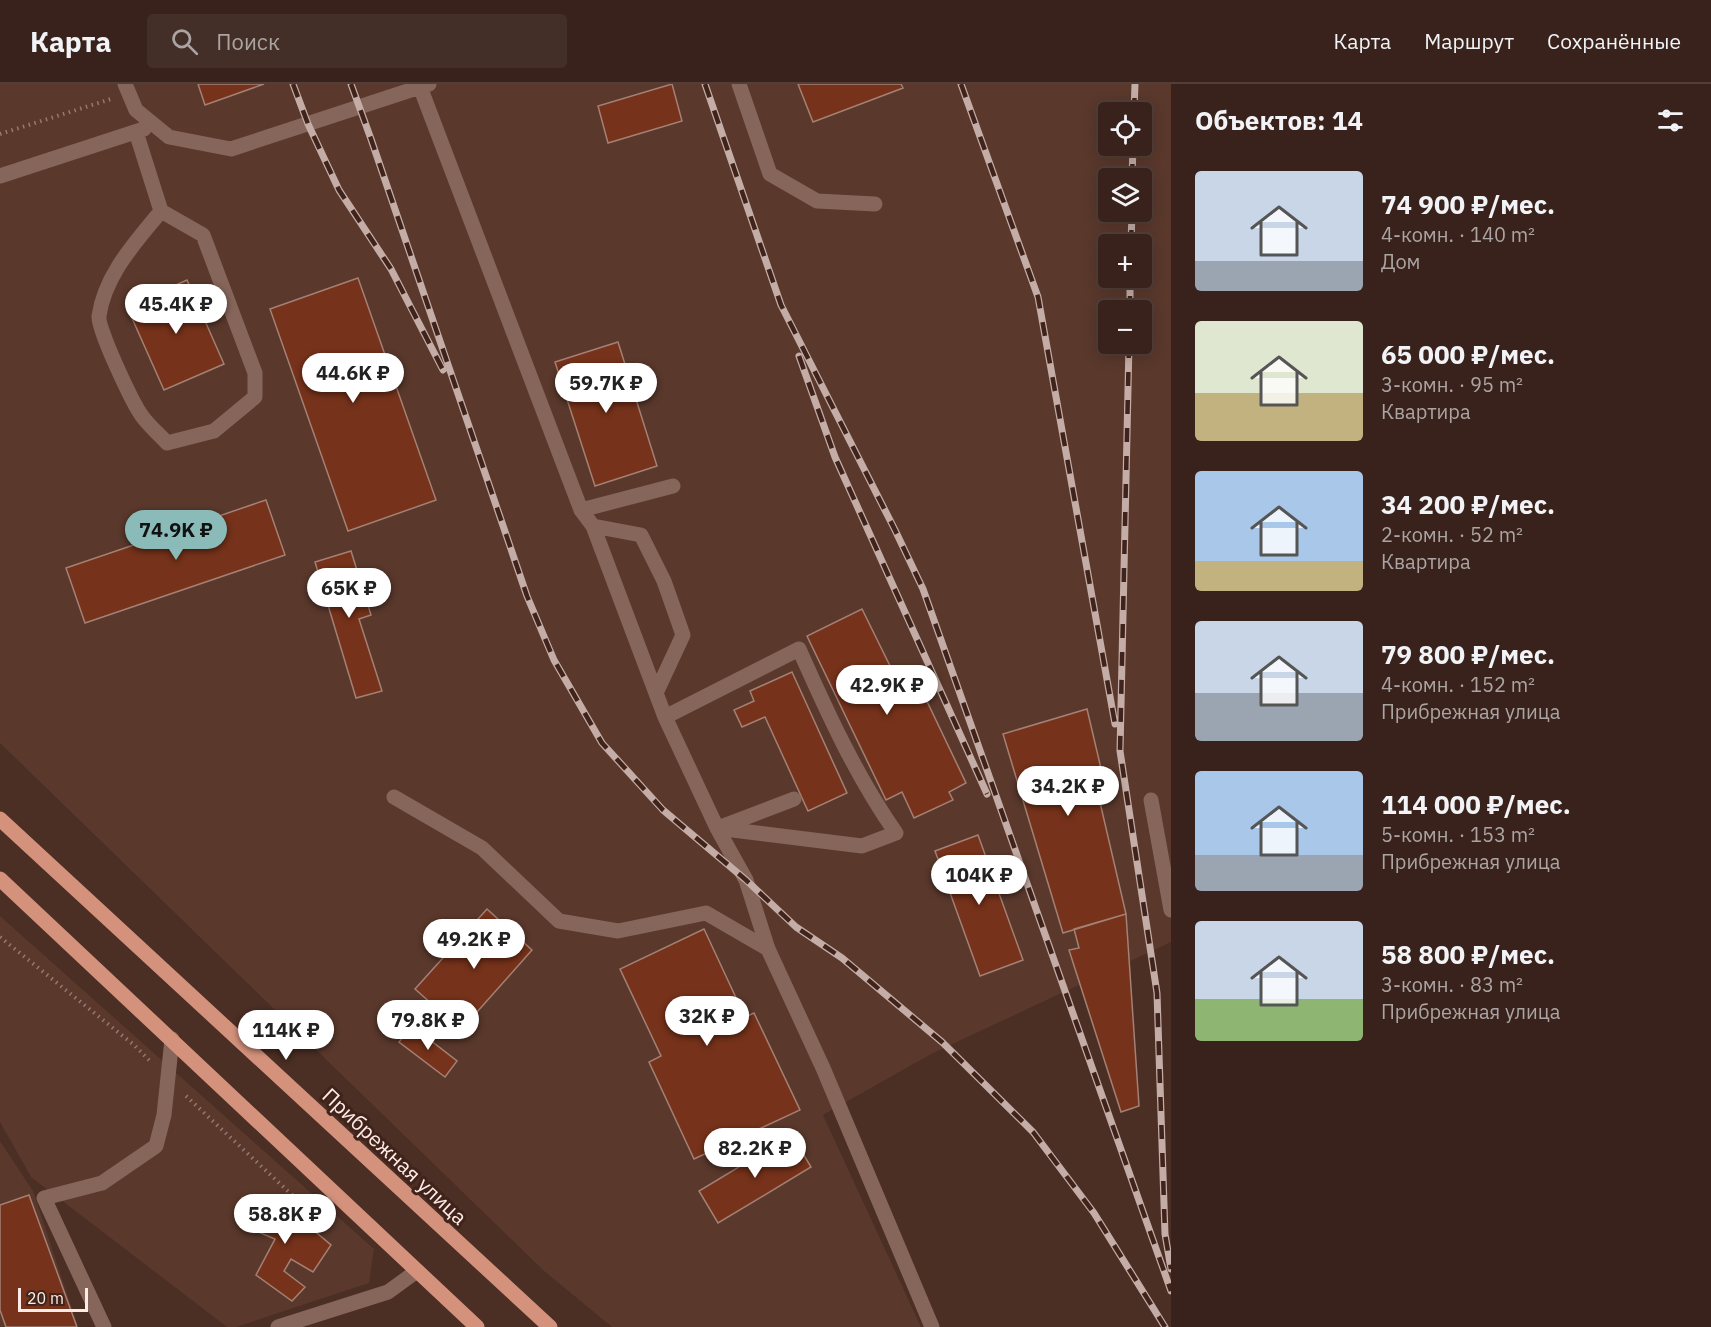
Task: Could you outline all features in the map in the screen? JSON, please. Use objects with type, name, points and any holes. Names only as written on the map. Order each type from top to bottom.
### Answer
[{"type":"main road","name":"Прибрежная улица","points":[[0,819],[550,1327]]},
{"type":"main road","points":[[0,879],[477,1327]]},
{"type":"lane","points":[[739,84],[770,174],[817,201],[875,204]]},
{"type":"lane","points":[[127,89],[136,110],[169,137],[231,149],[422,85],[580,510],[593,526],[665,717],[717,828],[746,880],[768,948],[824,1068],[932,1327]]},
{"type":"lane","points":[[0,176],[155,126]]},
{"type":"lane","points":[[136,132],[161,211],[203,235],[255,373],[255,397],[214,431],[167,443],[141,415],[118,369],[98,319],[106,286],[129,250],[161,211]]},
{"type":"lane","points":[[580,510],[673,486]]},
{"type":"lane","points":[[593,526],[641,535],[664,581],[683,635],[656,693]]},
{"type":"lane","points":[[665,717],[799,649],[828,714],[873,800],[896,833],[862,846],[717,828]]},
{"type":"lane","points":[[394,797],[482,848],[559,921],[618,931],[706,913],[768,948]]},
{"type":"lane","points":[[717,828],[794,799]]},
{"type":"lane","points":[[1151,800],[1171,910]]},
{"type":"lane","points":[[105,1327],[44,1198],[102,1183],[156,1146],[164,1115],[172,1039]]},
{"type":"lane","points":[[278,1327],[387,1292],[417,1271]]},
{"type":"path","points":[[0,134],[127,89]]},
{"type":"shaded area","points":[[0,84],[1171,84],[1171,942],[931,1054],[823,1115],[921,1327],[612,1327],[544,1271],[0,743]]},
{"type":"shaded area","points":[[0,916],[374,1249],[369,1283],[236,1327],[227,1327],[31,1177],[0,1122]]},
{"type":"shaded area","points":[[0,1141],[33,1191],[78,1327],[0,1327]]},
{"type":"building","points":[[198,84],[264,84],[205,105]]},
{"type":"building","points":[[672,84],[682,121],[608,143],[598,106]]},
{"type":"building","points":[[798,84],[901,84],[903,88],[813,122]]},
{"type":"building","points":[[358,278],[436,500],[348,531],[270,309]]},
{"type":"building","points":[[187,280],[224,364],[164,390],[127,307]]},
{"type":"building","points":[[618,342],[657,466],[595,486],[555,362]]},
{"type":"building","points":[[266,500],[285,555],[85,623],[66,568]]},
{"type":"building","points":[[351,551],[371,615],[359,619],[382,691],[356,698],[315,562]]},
{"type":"building","points":[[862,609],[896,678],[912,670],[966,783],[949,792],[953,800],[914,818],[902,792],[886,800],[807,636]]},
{"type":"building","points":[[792,672],[847,793],[808,811],[765,717],[742,727],[734,710],[754,701],[750,691]]},
{"type":"building","points":[[1087,709],[1103,777],[1095,781],[1126,914],[1063,933],[1003,734]]},
{"type":"building","points":[[978,835],[1023,960],[980,976],[935,851]]},
{"type":"building","points":[[487,909],[532,950],[461,1030],[415,989]]},
{"type":"building","points":[[1126,914],[1139,1106],[1121,1112],[1069,950],[1079,948],[1074,929]]},
{"type":"building","points":[[704,929],[745,1017],[754,1013],[800,1110],[694,1159],[649,1062],[661,1056],[620,969]]},
{"type":"building","points":[[412,1026],[457,1061],[445,1077],[399,1042]]},
{"type":"building","points":[[792,1135],[811,1167],[718,1223],[699,1191]]},
{"type":"building","points":[[29,1195],[77,1327],[6,1327],[0,1310],[0,1205]]},
{"type":"building","points":[[252,1198],[293,1213],[331,1245],[313,1272],[291,1259],[284,1271],[305,1287],[292,1301],[256,1275],[275,1239],[242,1225]]},
{"type":"railway","points":[[293,84],[308,124],[339,190],[391,269],[443,370]]},
{"type":"railway","points":[[351,84],[527,596],[554,660],[602,743],[663,810],[746,880],[796,927],[842,958],[942,1042],[1033,1132],[1094,1213],[1165,1327]]},
{"type":"railway","points":[[705,84],[781,305],[923,589],[1171,1291]]},
{"type":"railway","points":[[961,84],[1038,297],[1115,724]]},
{"type":"railway","points":[[1134,102],[1135,84]]},
{"type":"railway","points":[[1132,168],[1133,156]]},
{"type":"railway","points":[[1131,234],[1132,222]]},
{"type":"railway","points":[[1130,288],[1130,300]]},
{"type":"railway","points":[[1129,354],[1120,751],[1157,993],[1165,1234],[1171,1269]]},
{"type":"railway","points":[[799,356],[835,457],[987,794]]}]
